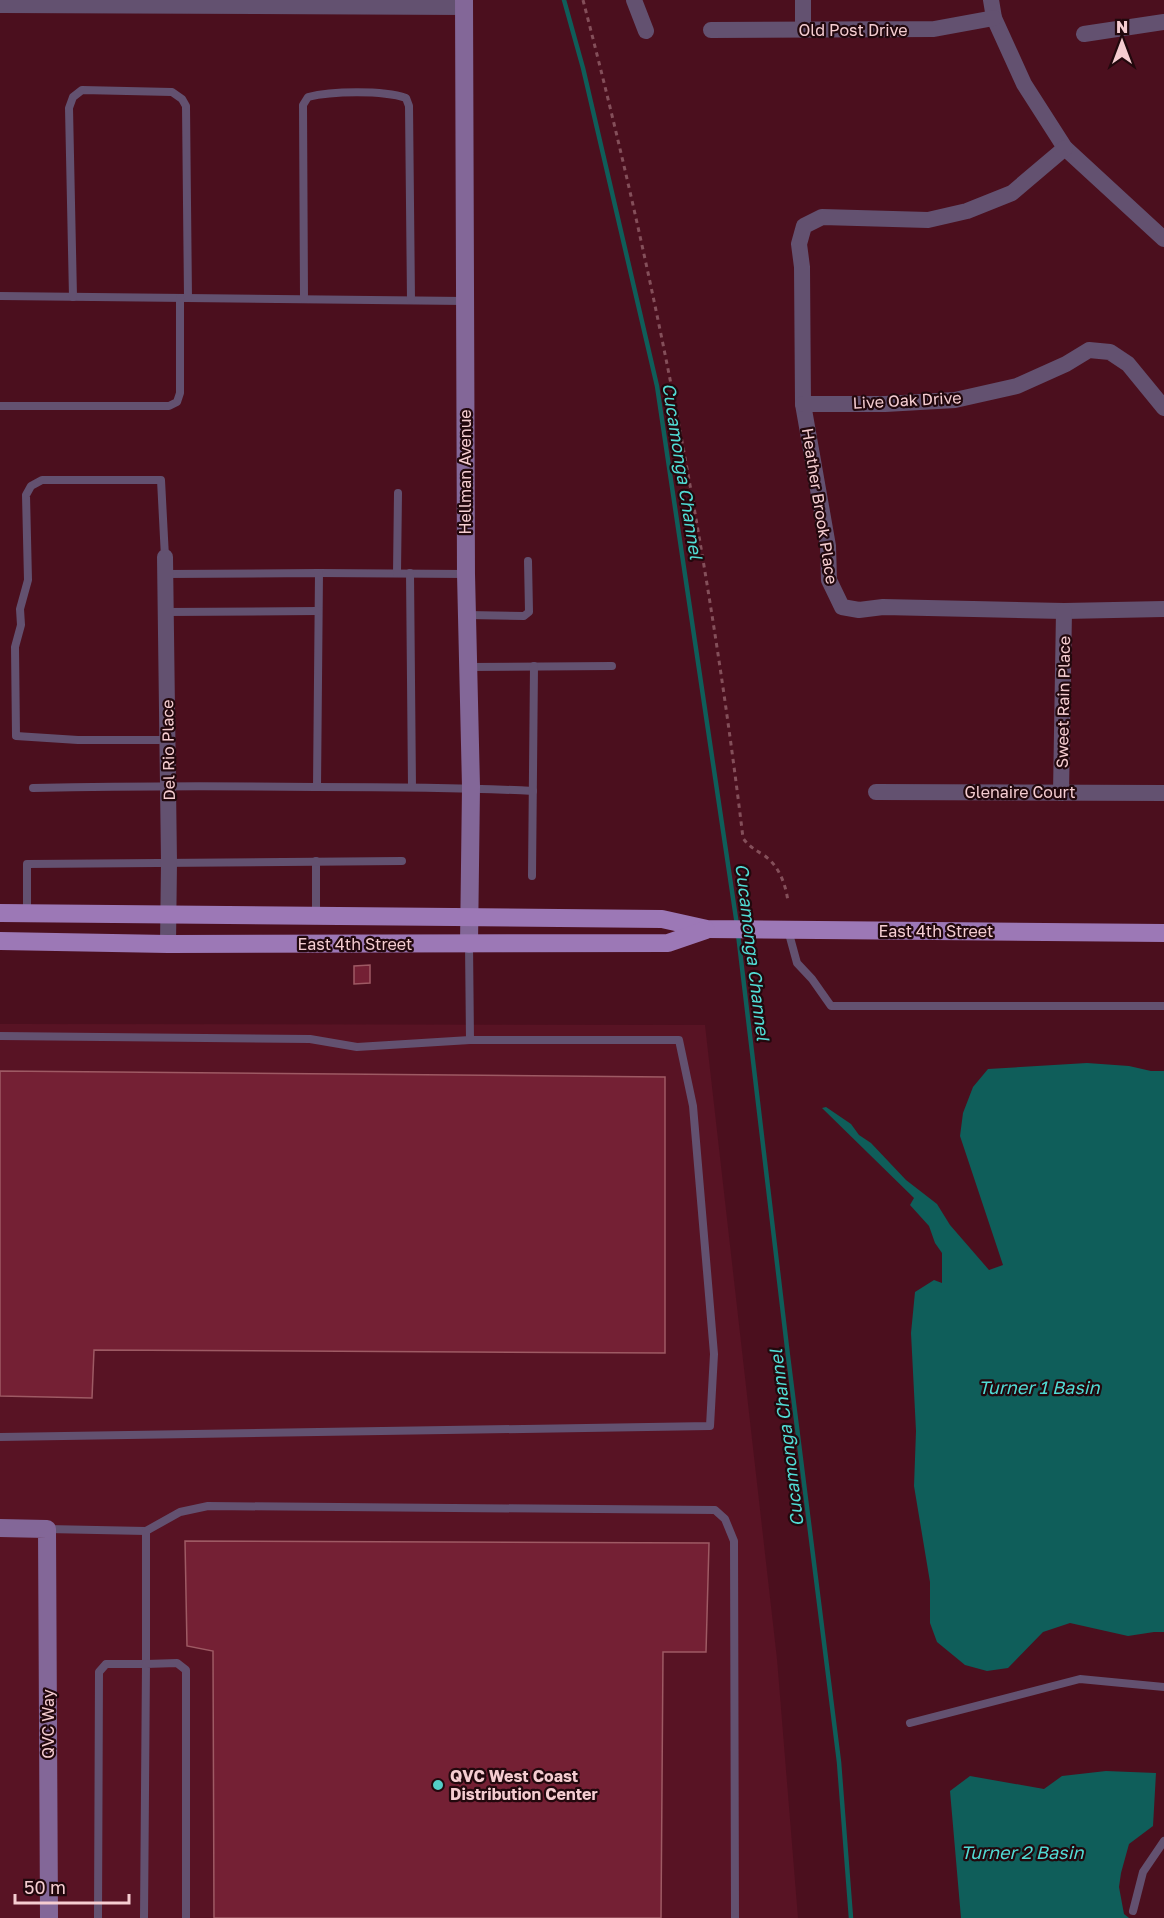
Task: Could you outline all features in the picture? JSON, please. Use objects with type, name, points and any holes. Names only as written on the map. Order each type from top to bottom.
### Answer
[{"type":"main road","name":"East 4th Street","points":[[0,913],[662,919],[707,929],[1164,933]]},
{"type":"main road","name":"East 4th Street","points":[[0,941],[168,944],[668,943],[707,929]]},
{"type":"street","points":[[634,0],[646,32]]},
{"type":"street","points":[[803,0],[803,30]]},
{"type":"street","points":[[992,0],[994,18],[1024,84],[1065,148],[1164,239]]},
{"type":"street","points":[[0,5],[39,3],[464,4]]},
{"type":"street","name":"Hellman Avenue","points":[[464,4],[466,574],[471,788],[469,944]]},
{"type":"street","name":"Old Post Drive","points":[[711,30],[934,29],[994,18]]},
{"type":"street","points":[[1084,34],[1164,22]]},
{"type":"street","name":"Heather Brook Place","points":[[1065,148],[1012,193],[967,211],[928,220],[822,217],[804,226],[799,244],[802,267],[803,404],[828,546],[830,580],[842,607],[859,610],[883,607],[1064,611],[1164,609]]},
{"type":"street","name":"Live Oak Drive","points":[[803,404],[885,404],[955,400],[1017,386],[1066,364],[1089,350],[1110,352],[1128,364],[1164,408]]},
{"type":"street","name":"Del Rio Place","points":[[165,557],[168,944]]},
{"type":"street","name":"Sweet Rain Place","points":[[1061,792],[1064,611]]},
{"type":"street","name":"Glenaire Court","points":[[876,792],[1164,793]]},
{"type":"street","points":[[0,1528],[47,1529]]},
{"type":"street","name":"QVC Way","points":[[47,1529],[50,1918]]},
{"type":"lane","points":[[0,406],[169,406],[177,402],[180,393],[184,298],[186,106],[182,99],[172,92],[82,90],[73,97],[69,108],[73,297]]},
{"type":"lane","points":[[304,299],[303,105],[308,97],[321,93],[342,93],[394,94],[406,98],[409,106],[411,300]]},
{"type":"lane","points":[[0,296],[465,301]]},
{"type":"lane","points":[[165,557],[161,480],[42,480],[31,486],[26,495],[28,580],[20,609],[21,625],[15,646],[16,736],[78,740],[168,740]]},
{"type":"lane","points":[[397,573],[398,493]]},
{"type":"lane","points":[[467,615],[524,616],[529,612],[528,561]]},
{"type":"lane","points":[[317,787],[319,573]]},
{"type":"lane","points":[[410,573],[412,787]]},
{"type":"lane","points":[[166,574],[466,574]]},
{"type":"lane","points":[[166,612],[318,611]]},
{"type":"lane","points":[[532,876],[534,666]]},
{"type":"lane","points":[[468,667],[612,666]]},
{"type":"lane","points":[[33,788],[412,787],[533,791]]},
{"type":"lane","points":[[316,861],[316,916]]},
{"type":"lane","points":[[27,913],[27,864],[402,861]]},
{"type":"lane","points":[[788,930],[797,963],[812,979],[831,1006],[1164,1006]]},
{"type":"lane","points":[[469,944],[470,1040]]},
{"type":"lane","points":[[0,1036],[310,1039],[357,1047],[470,1040],[679,1040],[693,1106],[714,1354],[710,1426],[0,1437]]},
{"type":"lane","points":[[47,1529],[146,1532],[180,1512],[208,1506],[715,1510],[725,1519],[734,1541],[735,1918]]},
{"type":"lane","points":[[144,1918],[146,1532]]},
{"type":"lane","points":[[98,1918],[99,1672],[106,1664],[177,1663],[186,1670],[186,1918]]},
{"type":"lane","points":[[910,1723],[1080,1679],[1164,1687]]},
{"type":"lane","points":[[1133,1911],[1143,1872],[1164,1841]]},
{"type":"path","points":[[582,0],[629,182],[681,430],[713,622],[743,838],[751,849],[767,858],[778,870],[787,892],[788,902]]},
{"type":"shaded area","points":[[0,1024],[705,1025],[777,1659],[798,1918],[0,1918]]},
{"type":"water","name":"Turner 1 Basin","points":[[1087,1063],[1164,1071],[1164,1632],[1128,1636],[1070,1623],[1043,1632],[1008,1668],[987,1671],[965,1665],[937,1642],[930,1623],[930,1582],[914,1486],[916,1431],[911,1333],[915,1292],[934,1280],[942,1283],[942,1253],[935,1243],[929,1226],[910,1205],[914,1198],[822,1108],[826,1107],[851,1124],[859,1135],[871,1143],[906,1180],[937,1204],[950,1225],[989,1270],[1003,1265],[960,1136],[963,1113],[973,1087],[988,1069]]},
{"type":"water","name":"Turner 2 Basin","points":[[1106,1771],[1156,1773],[1153,1826],[1129,1844],[1121,1873],[1119,1887],[1124,1914],[1129,1918],[961,1918],[950,1791],[970,1776],[1044,1789],[1062,1776]]},
{"type":"building","points":[[370,965],[370,983],[354,984],[354,966]]},
{"type":"building","points":[[0,1071],[665,1077],[665,1353],[94,1350],[92,1398],[0,1396]]},
{"type":"building","name":"QVC West Coast Distribution Center","points":[[185,1541],[709,1543],[706,1652],[663,1652],[661,1918],[214,1918],[213,1651],[187,1646]]},
{"type":"waterway","name":"Cucamonga Channel","points":[[564,0],[583,68],[657,386],[737,925]]},
{"type":"waterway","name":"Cucamonga Channel","points":[[738,934],[839,1762],[851,1918]]},
{"type":"place","name":"QVC West Coast Distribution Center","points":[[438,1785]]}]
